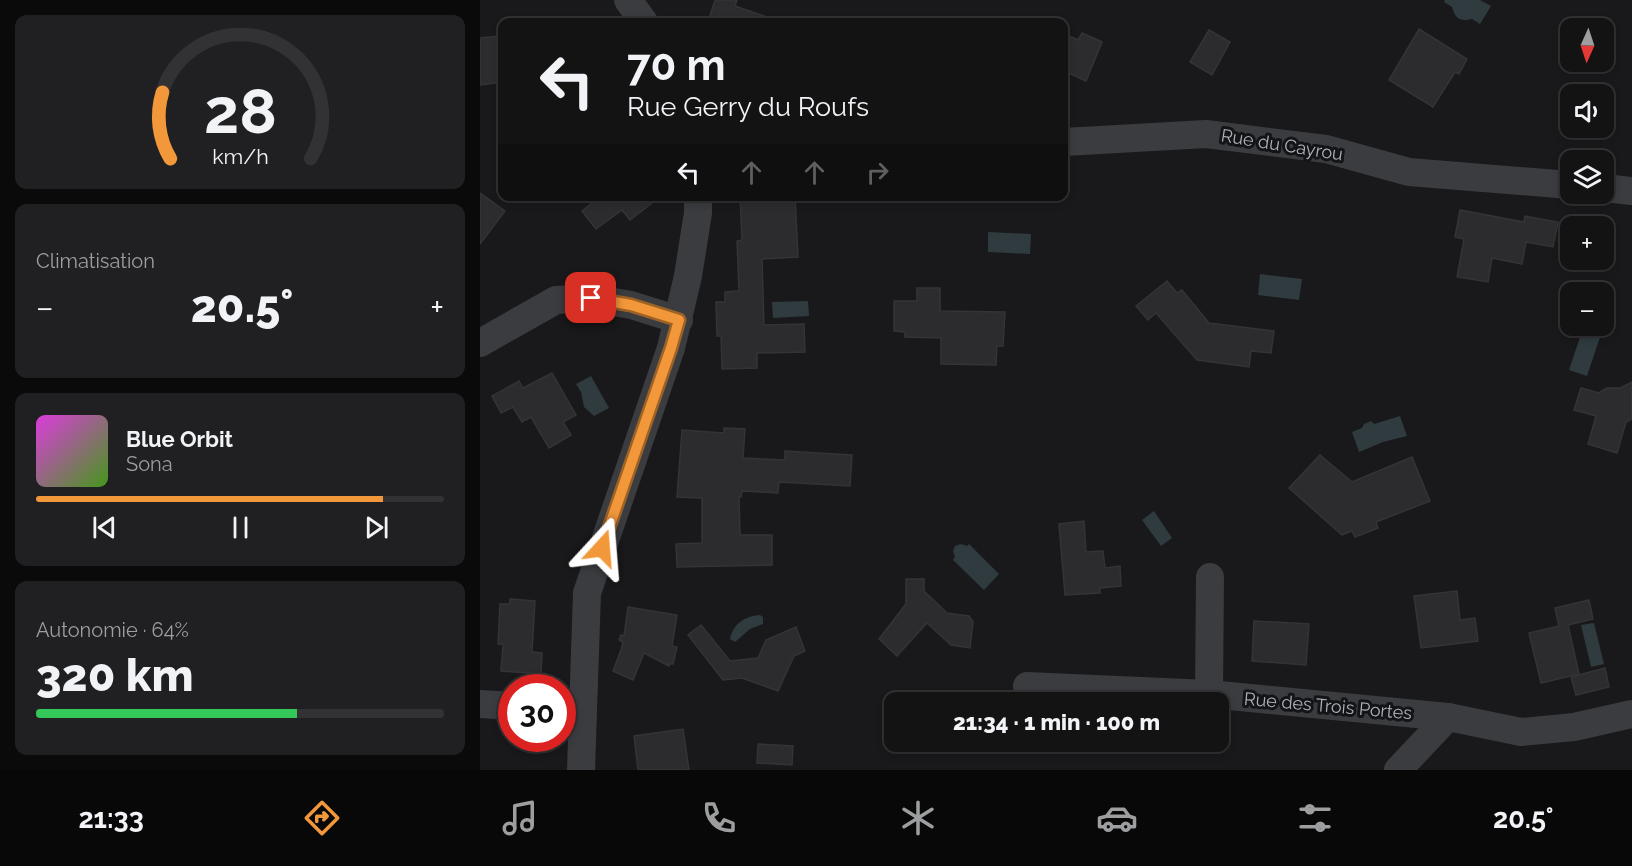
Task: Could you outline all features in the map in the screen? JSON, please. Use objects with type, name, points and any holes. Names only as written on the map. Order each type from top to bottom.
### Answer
[{"type":"street","points":[[628,0],[641,18]]},
{"type":"street","name":"Rue du Cayrou","points":[[1068,142],[1206,134],[1326,149],[1409,172],[1560,185]]},
{"type":"street","points":[[1614,189],[1632,191]]},
{"type":"street","points":[[576,679],[587,593],[679,320],[698,213],[698,201]]},
{"type":"street","points":[[480,343],[556,300],[591,298],[631,305],[679,320]]},
{"type":"street","points":[[1209,692],[1210,578]]},
{"type":"street","name":"Rue des Trois Portes","points":[[1026,686],[1163,692]]},
{"type":"street","name":"Rue des Trois Portes","points":[[1229,696],[1448,717],[1521,732],[1574,727],[1632,714]]},
{"type":"street","points":[[480,704],[498,705]]},
{"type":"street","name":"Rue des Trois Portes","points":[[1398,770],[1448,717]]},
{"type":"street","points":[[576,737],[581,770]]},
{"type":"shaded area","points":[[1445,0],[1480,0],[1491,6],[1480,24],[1472,19],[1459,18],[1452,7],[1444,2]]},
{"type":"shaded area","points":[[988,232],[1031,234],[1030,254],[988,252]]},
{"type":"shaded area","points":[[1260,274],[1302,279],[1299,300],[1258,295]]},
{"type":"shaded area","points":[[808,301],[809,316],[773,318],[772,302]]},
{"type":"shaded area","points":[[1580,336],[1600,336],[1587,376],[1569,370]]},
{"type":"shaded area","points":[[591,376],[609,408],[594,416],[584,407],[581,392],[576,384]]},
{"type":"shaded area","points":[[1400,416],[1407,436],[1383,442],[1359,452],[1352,432],[1371,421],[1374,424]]},
{"type":"shaded area","points":[[1154,511],[1172,538],[1161,546],[1142,520]]},
{"type":"shaded area","points":[[961,544],[967,546],[969,544],[999,574],[984,590],[953,560],[955,546]]},
{"type":"shaded area","points":[[760,615],[763,617],[763,624],[750,629],[735,642],[730,639],[740,622]]},
{"type":"shaded area","points":[[1594,623],[1604,664],[1591,667],[1581,625]]},
{"type":"building","points":[[715,0],[737,0],[735,6],[770,18],[709,18]]},
{"type":"building","points":[[1419,29],[1467,59],[1459,74],[1455,72],[1433,107],[1389,80]]},
{"type":"building","points":[[1209,30],[1230,42],[1212,75],[1190,62]]},
{"type":"building","points":[[1082,33],[1102,42],[1086,81],[1068,73],[1068,36],[1078,40]]},
{"type":"building","points":[[498,36],[498,83],[480,85],[480,38]]},
{"type":"building","points":[[480,193],[505,211],[480,244]]},
{"type":"building","points":[[594,201],[655,201],[630,220],[622,210],[596,229],[582,211]]},
{"type":"building","points":[[740,201],[795,201],[798,257],[762,259],[764,325],[804,324],[805,352],[757,353],[757,368],[722,369],[721,336],[717,336],[716,302],[725,302],[725,292],[739,291],[737,241],[742,240]]},
{"type":"building","points":[[1460,210],[1524,222],[1525,216],[1558,222],[1553,247],[1526,242],[1522,264],[1492,258],[1488,282],[1457,277],[1464,239],[1455,237]]},
{"type":"building","points":[[1167,281],[1177,293],[1182,290],[1209,323],[1274,331],[1271,353],[1251,351],[1249,367],[1197,360],[1156,313],[1148,320],[1136,306]]},
{"type":"building","points":[[917,288],[940,288],[940,311],[1005,312],[1003,346],[997,346],[996,365],[941,364],[941,338],[905,337],[905,332],[894,331],[894,301],[917,301]]},
{"type":"building","points":[[552,373],[576,415],[563,422],[571,435],[549,448],[531,417],[522,422],[513,407],[501,413],[492,396],[519,381],[523,388]]},
{"type":"building","points":[[1632,382],[1632,419],[1626,422],[1617,453],[1588,444],[1596,416],[1574,410],[1581,388],[1599,393],[1607,388],[1620,388]]},
{"type":"building","points":[[724,428],[745,429],[743,458],[785,460],[785,451],[852,455],[850,486],[779,482],[778,493],[742,491],[739,497],[740,535],[772,535],[772,565],[677,567],[676,544],[702,543],[702,498],[677,497],[682,430],[724,433]]},
{"type":"building","points":[[1320,455],[1352,482],[1412,457],[1430,501],[1376,522],[1378,528],[1355,537],[1352,531],[1342,535],[1289,488]]},
{"type":"building","points":[[1084,521],[1086,552],[1103,551],[1105,568],[1120,566],[1121,586],[1100,588],[1100,593],[1065,595],[1059,524]]},
{"type":"building","points":[[906,579],[924,579],[924,591],[947,613],[969,616],[973,622],[970,648],[951,645],[927,623],[897,656],[879,639],[906,604]]},
{"type":"building","points":[[1457,591],[1460,620],[1475,618],[1478,641],[1421,648],[1414,596]]},
{"type":"building","points":[[510,599],[535,601],[532,652],[542,653],[541,674],[501,671],[503,644],[498,644],[500,604],[510,604]]},
{"type":"building","points":[[1589,600],[1593,619],[1568,625],[1579,674],[1541,683],[1529,633],[1559,626],[1555,608]]},
{"type":"building","points":[[628,607],[677,615],[672,646],[677,647],[673,664],[669,666],[644,653],[633,680],[613,671],[623,642],[619,640],[621,635],[624,636]]},
{"type":"building","points":[[1254,621],[1309,624],[1306,665],[1252,661]]},
{"type":"building","points":[[701,625],[730,661],[758,658],[766,640],[796,627],[805,651],[794,656],[778,691],[742,678],[723,680],[688,635]]},
{"type":"building","points":[[1605,668],[1609,687],[1576,695],[1571,677]]},
{"type":"building","points":[[683,729],[689,770],[638,770],[634,736]]},
{"type":"building","points":[[758,744],[793,746],[792,765],[757,763]]},
{"type":"route","points":[[591,298],[631,305],[679,320],[602,548]]}]
